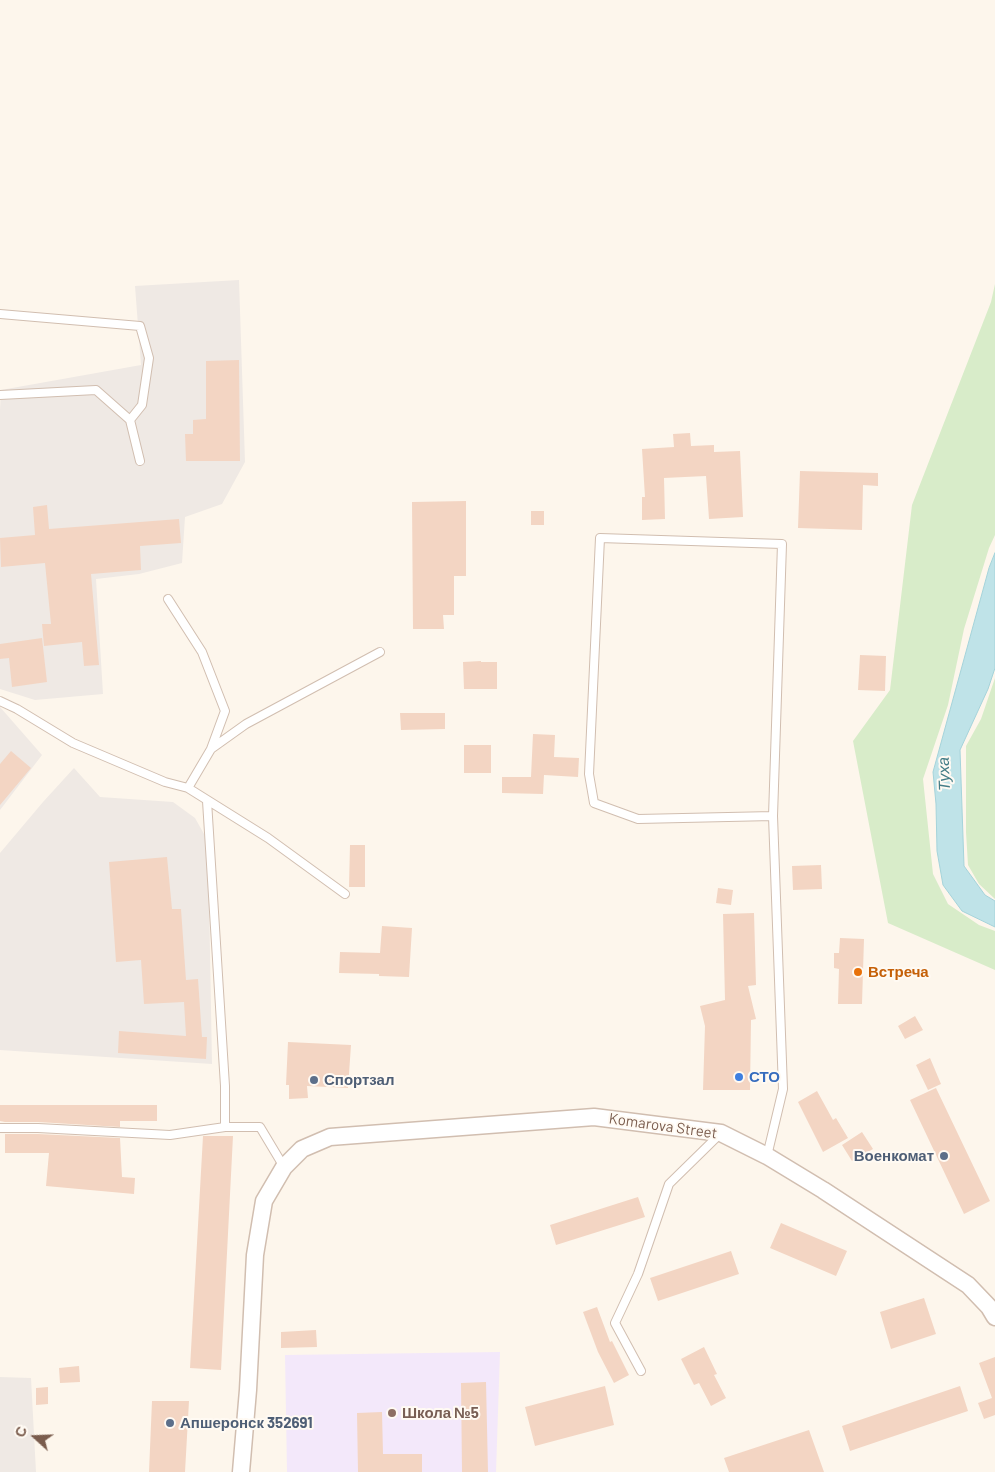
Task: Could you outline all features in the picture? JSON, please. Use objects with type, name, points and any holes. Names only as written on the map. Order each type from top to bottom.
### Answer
[{"type":"street","name":"Komarova Street","points":[[241,1472],[248,1390],[255,1254],[264,1201],[284,1167],[302,1149],[330,1137],[594,1117],[721,1133],[767,1156],[823,1190],[968,1285],[989,1307],[995,1317]]},
{"type":"lane","points":[[0,314],[140,326],[149,358],[142,406],[130,420]]},
{"type":"lane","points":[[0,395],[96,390],[130,420],[140,461]]},
{"type":"lane","points":[[767,1156],[783,1088],[774,816],[782,544],[600,538],[589,774],[594,804],[638,819],[774,816]]},
{"type":"lane","points":[[168,599],[202,652],[225,712],[212,749],[188,788]]},
{"type":"lane","points":[[212,749],[246,724],[380,652]]},
{"type":"lane","points":[[0,701],[17,709],[72,743],[164,782],[188,788],[268,838],[345,894]]},
{"type":"lane","points":[[207,801],[225,1086],[225,1127]]},
{"type":"lane","points":[[0,1128],[38,1128],[170,1135],[225,1127],[260,1127],[284,1167]]},
{"type":"lane","points":[[642,1371],[615,1323],[638,1274],[669,1184],[721,1133]]},
{"type":"shaded area","points":[[239,280],[245,462],[222,504],[185,517],[182,563],[139,574],[96,579],[103,694],[35,700],[0,689],[1,390],[141,365],[135,286]]},
{"type":"shaded area","points":[[0,707],[42,755],[0,810]]},
{"type":"shaded area","points":[[74,768],[100,797],[173,802],[195,818],[208,841],[212,1064],[0,1050],[0,853]]},
{"type":"shaded area","name":"Школа №5","points":[[500,1352],[496,1472],[287,1472],[285,1355]]},
{"type":"shaded area","points":[[0,1377],[31,1378],[36,1472],[0,1472]]},
{"type":"green space","points":[[995,284],[995,535],[989,548],[964,629],[948,705],[923,779],[933,874],[948,904],[979,925],[995,931],[995,970],[888,923],[853,741],[890,690],[912,505],[991,302]]},
{"type":"green space","points":[[995,678],[995,899],[979,884],[968,865],[966,746],[981,719]]},
{"type":"water","name":"Туха","points":[[995,553],[995,668],[988,689],[960,750],[964,866],[985,895],[995,901],[995,927],[962,911],[943,885],[937,851],[933,772],[989,568]]},
{"type":"building","points":[[239,360],[240,461],[186,461],[185,434],[193,434],[193,420],[206,419],[206,361]]},
{"type":"building","points":[[690,433],[691,446],[714,445],[714,452],[740,451],[743,517],[709,519],[706,476],[664,478],[665,519],[642,520],[642,497],[645,497],[642,449],[674,447],[673,434]]},
{"type":"building","points":[[800,471],[878,473],[878,486],[863,485],[862,530],[798,528]]},
{"type":"building","points":[[466,501],[466,576],[454,576],[454,615],[443,615],[444,629],[413,629],[412,502]]},
{"type":"building","points":[[47,505],[49,529],[179,519],[181,543],[140,546],[141,570],[91,574],[99,665],[84,666],[82,642],[44,646],[42,624],[51,624],[45,563],[1,567],[0,538],[35,535],[33,507]]},
{"type":"building","points":[[531,511],[544,511],[544,525],[531,525]]},
{"type":"building","points":[[42,638],[47,682],[12,687],[9,658],[0,659],[0,644]]},
{"type":"building","points":[[860,655],[886,656],[885,691],[858,690]]},
{"type":"building","points":[[463,662],[497,662],[497,689],[464,689]]},
{"type":"building","points":[[400,713],[445,713],[445,729],[401,730]]},
{"type":"building","points":[[533,734],[555,735],[554,757],[579,758],[578,777],[544,775],[543,794],[502,793],[502,777],[531,777]]},
{"type":"building","points":[[464,745],[491,745],[491,773],[464,773]]},
{"type":"building","points":[[11,751],[31,768],[0,805],[0,764]]},
{"type":"building","points":[[350,845],[365,845],[365,887],[349,887]]},
{"type":"building","points":[[167,857],[172,909],[181,909],[186,980],[198,979],[202,1037],[207,1037],[206,1059],[118,1053],[119,1031],[186,1036],[184,1002],[144,1004],[141,960],[116,962],[109,862]]},
{"type":"building","points":[[821,865],[822,889],[793,890],[792,866]]},
{"type":"building","points":[[718,888],[733,890],[731,905],[716,903]]},
{"type":"building","points":[[754,913],[756,985],[748,986],[756,1019],[751,1020],[750,1090],[703,1090],[705,1026],[700,1006],[725,1000],[723,914]]},
{"type":"building","points":[[382,926],[412,928],[409,977],[339,973],[340,952],[380,953]]},
{"type":"building","points":[[840,938],[864,939],[862,1004],[838,1004],[839,969],[834,968],[834,953],[839,953]]},
{"type":"building","points":[[915,1016],[923,1030],[905,1039],[898,1026]]},
{"type":"building","points":[[288,1042],[351,1045],[348,1088],[307,1086],[308,1098],[289,1099],[289,1085],[286,1085]]},
{"type":"building","points":[[930,1058],[941,1084],[928,1090],[916,1065]]},
{"type":"building","points":[[936,1088],[990,1201],[964,1214],[910,1100]]},
{"type":"building","points":[[817,1091],[833,1120],[836,1118],[848,1138],[823,1152],[798,1102]]},
{"type":"building","points":[[0,1105],[157,1105],[157,1121],[120,1121],[120,1127],[5,1122],[0,1121]]},
{"type":"building","points":[[862,1132],[873,1149],[852,1161],[842,1145]]},
{"type":"building","points":[[5,1134],[120,1138],[122,1177],[135,1178],[134,1194],[46,1186],[49,1153],[5,1153]]},
{"type":"building","points":[[203,1136],[233,1136],[221,1370],[190,1368]]},
{"type":"building","points":[[638,1197],[645,1217],[556,1245],[550,1225]]},
{"type":"building","points":[[781,1223],[847,1251],[836,1276],[770,1248]]},
{"type":"building","points":[[731,1251],[739,1274],[658,1301],[650,1278]]},
{"type":"building","points":[[924,1298],[936,1334],[891,1349],[880,1312]]},
{"type":"building","points":[[597,1307],[610,1342],[612,1341],[629,1375],[614,1383],[598,1352],[583,1312]]},
{"type":"building","points":[[316,1330],[317,1347],[281,1348],[281,1332]]},
{"type":"building","points":[[704,1347],[717,1374],[714,1375],[726,1398],[711,1406],[699,1383],[694,1385],[681,1359]]},
{"type":"building","points":[[995,1357],[995,1415],[984,1419],[978,1403],[992,1398],[979,1363]]},
{"type":"building","points":[[79,1366],[80,1382],[60,1383],[59,1368]]},
{"type":"building","points":[[486,1382],[488,1472],[462,1472],[461,1383]]},
{"type":"building","points":[[605,1386],[614,1425],[535,1446],[525,1407]]},
{"type":"building","points":[[960,1386],[968,1411],[850,1451],[842,1426]]},
{"type":"building","points":[[48,1387],[48,1404],[36,1405],[36,1388]]},
{"type":"building","points":[[152,1401],[189,1401],[185,1472],[149,1472]]},
{"type":"building","points":[[382,1412],[383,1454],[422,1454],[422,1472],[358,1472],[357,1413]]},
{"type":"building","points":[[809,1430],[824,1472],[729,1472],[724,1458]]},
{"type":"place","name":"Встреча","points":[[858,972]]},
{"type":"place","name":"СТО","points":[[739,1077]]},
{"type":"place","name":"Спортзал","points":[[314,1080]]},
{"type":"place","name":"Военкомат","points":[[944,1156]]},
{"type":"place","name":"Школа №5","points":[[392,1413]]},
{"type":"place","name":"Апшеронск 352691","points":[[170,1423]]}]
